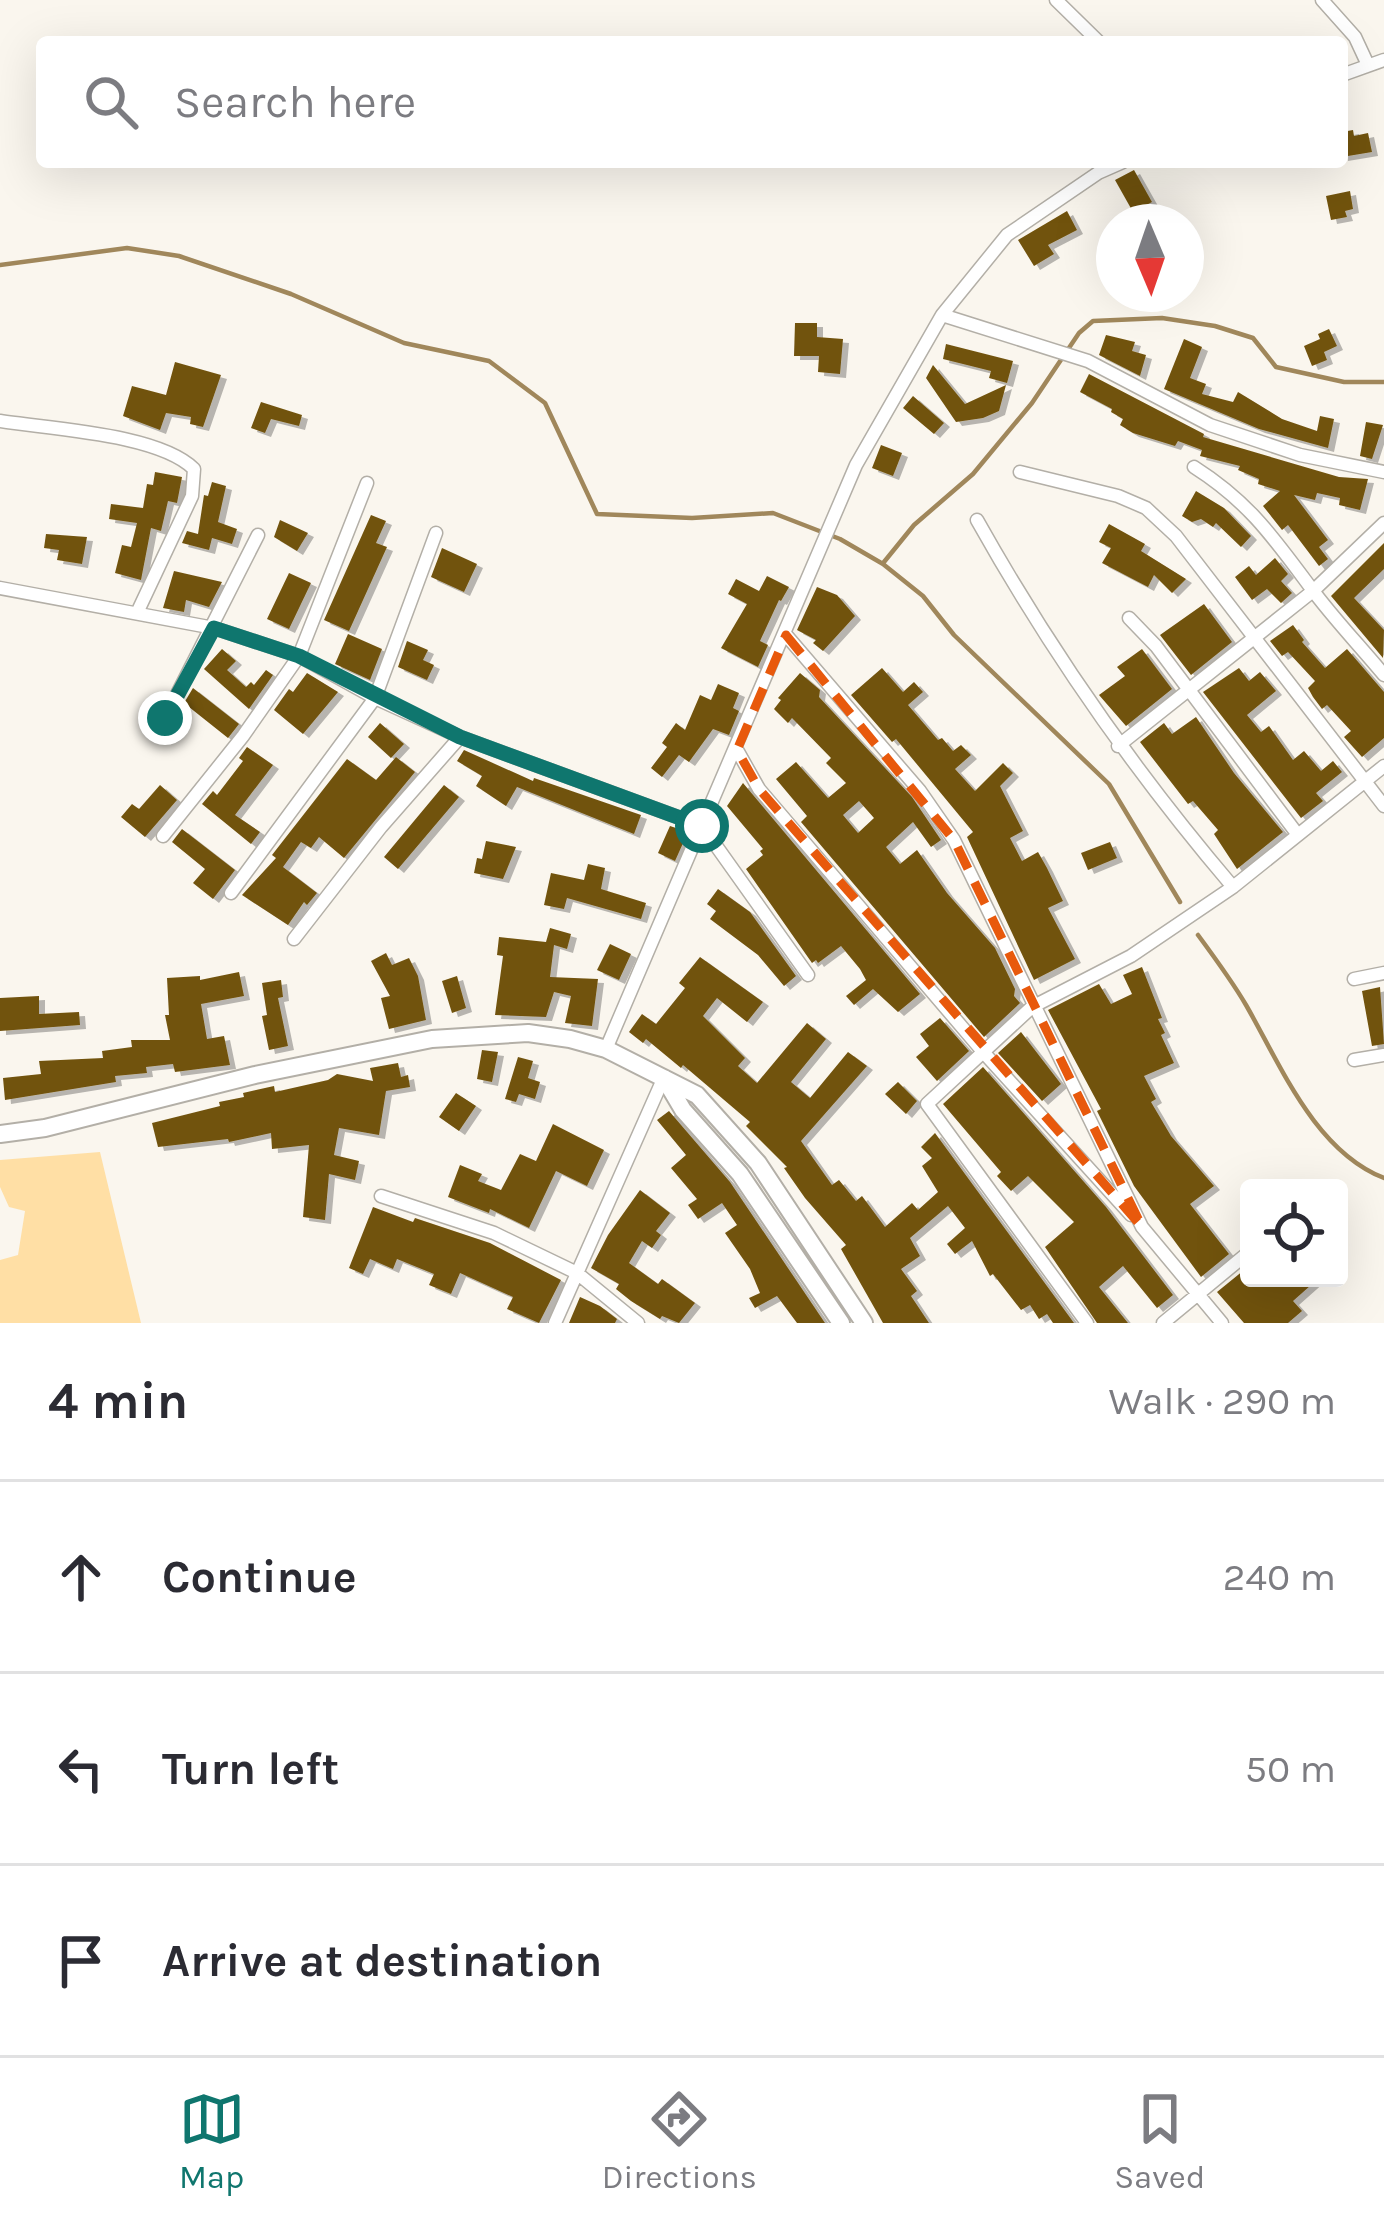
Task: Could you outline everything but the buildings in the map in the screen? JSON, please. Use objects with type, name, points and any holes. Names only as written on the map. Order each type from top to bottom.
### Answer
[{"type":"main road","points":[[0,1134],[45,1128],[255,1075],[432,1039],[528,1033],[570,1039],[606,1049],[664,1077],[683,1110],[740,1174],[832,1293],[864,1323]]},
{"type":"main road","points":[[832,1293],[841,1323]]},
{"type":"street","points":[[1056,0],[1094,36]]},
{"type":"street","points":[[1322,0],[1355,37],[1368,65]]},
{"type":"street","points":[[1348,73],[1384,60]]},
{"type":"street","points":[[606,1049],[856,465],[942,315],[1007,235],[1109,168]]},
{"type":"street","points":[[942,315],[1088,361],[1210,425],[1300,455],[1384,472]]},
{"type":"street","points":[[0,421],[152,445],[182,457],[194,469],[191,496],[137,614]]},
{"type":"street","points":[[1194,467],[1252,510],[1384,675]]},
{"type":"street","points":[[1020,472],[1118,496],[1146,508],[1176,536],[1384,806]]},
{"type":"street","points":[[163,836],[299,656],[367,483]]},
{"type":"street","points":[[976,520],[1118,746],[1233,887]]},
{"type":"street","points":[[1118,746],[1313,591],[1384,524]]},
{"type":"street","points":[[231,893],[375,698],[436,533]]},
{"type":"street","points":[[165,718],[258,535]]},
{"type":"street","points":[[1370,539],[1384,553]]},
{"type":"street","points":[[0,588],[214,628],[299,656],[460,737],[702,826],[808,975]]},
{"type":"street","points":[[1129,618],[1298,835]]},
{"type":"street","points":[[786,635],[920,791],[954,840],[1142,1227]]},
{"type":"street","points":[[294,939],[381,826],[460,737]]},
{"type":"street","points":[[737,750],[760,789],[1222,1323]]},
{"type":"street","points":[[1087,1323],[927,1104],[1032,1007],[1131,956],[1233,887],[1384,766]]},
{"type":"street","points":[[1354,979],[1384,973]]},
{"type":"street","points":[[1354,1060],[1384,1055]]},
{"type":"street","points":[[555,1323],[664,1077]]},
{"type":"street","points":[[381,1196],[494,1233],[577,1273],[638,1323]]},
{"type":"street","points":[[1163,1323],[1240,1260]]},
{"type":"highlighted area","points":[[786,635],[954,840],[1142,1227],[759,789],[737,750]]},
{"type":"shaded area","points":[[100,1152],[141,1323],[0,1323],[0,1260],[18,1255],[25,1211],[9,1207],[0,1187],[0,1160]]},
{"type":"waterway","points":[[0,265],[127,248],[179,256],[291,294],[404,343],[489,361],[545,403],[597,514],[692,518],[773,513],[840,539],[883,564],[923,596],[954,635],[1109,784],[1180,902]]},
{"type":"waterway","points":[[884,562],[914,525],[973,474],[1032,403],[1079,333],[1093,321],[1162,318],[1215,326],[1253,338],[1276,367],[1344,382],[1384,382]]},
{"type":"waterway","points":[[1198,935],[1241,996],[1319,1127],[1338,1148],[1384,1178]]},
{"type":"route","points":[[165,718],[214,628],[299,656],[460,737],[702,826]]}]
